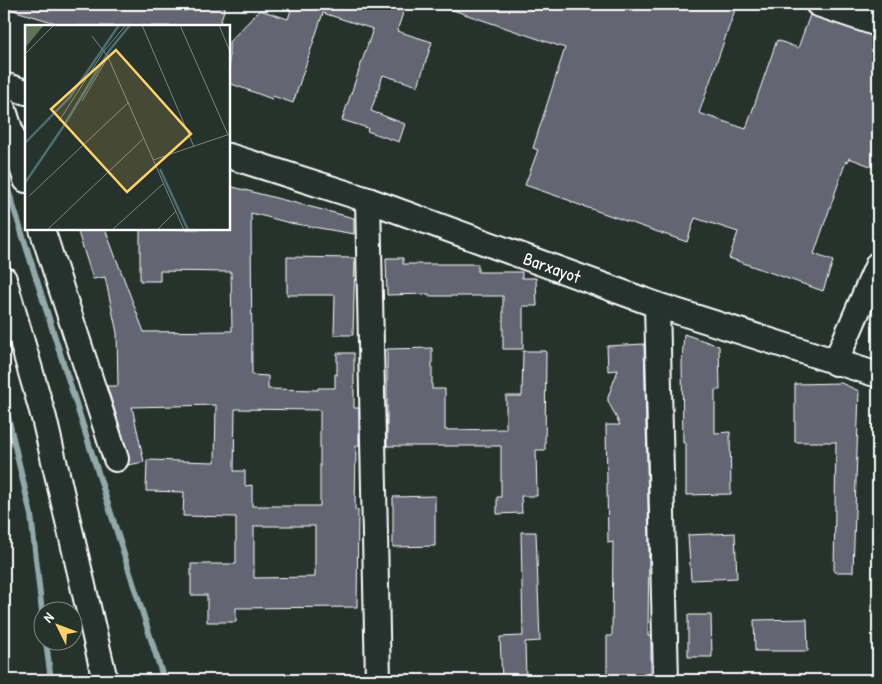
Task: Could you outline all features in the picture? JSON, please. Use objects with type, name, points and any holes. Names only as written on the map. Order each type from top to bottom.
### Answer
[{"type":"street","points":[[818,4],[878,24]]},
{"type":"street","points":[[4,84],[25,92]]},
{"type":"street","points":[[4,110],[25,177]]},
{"type":"street","name":"Barxayot","points":[[230,156],[368,200],[657,304],[878,375]]},
{"type":"street","points":[[368,200],[378,680]]},
{"type":"street","points":[[42,230],[116,459]]},
{"type":"street","points":[[835,362],[878,264]]},
{"type":"street","points":[[4,279],[44,418],[104,680]]},
{"type":"street","points":[[657,304],[666,680]]},
{"type":"building","points":[[6,4],[163,4],[185,11],[187,4],[226,4],[220,25],[62,25],[6,8]]},
{"type":"building","points":[[293,4],[406,4],[397,31],[432,42],[418,86],[383,75],[371,111],[405,124],[399,142],[367,131],[368,128],[342,120],[373,29],[323,13],[293,103],[273,96],[272,99],[230,83],[230,41],[260,10],[288,19]]},
{"type":"building","points":[[444,4],[737,4],[699,113],[746,129],[777,40],[798,48],[810,15],[878,37],[878,153],[873,167],[849,158],[848,162],[846,161],[814,254],[833,261],[823,291],[729,258],[738,232],[695,218],[687,242],[525,185],[538,150],[533,148],[565,48],[444,7]]},
{"type":"building","points":[[861,4],[878,4],[878,10]]},
{"type":"building","points":[[230,186],[354,218],[354,234],[290,223],[251,213],[252,375],[268,376],[268,389],[318,390],[318,388],[335,388],[337,353],[354,353],[354,408],[359,408],[359,446],[356,446],[355,510],[358,510],[357,607],[236,608],[236,622],[207,622],[207,595],[191,595],[191,564],[236,564],[236,517],[183,516],[184,492],[146,491],[147,460],[215,462],[216,405],[132,407],[144,462],[128,465],[129,455],[107,386],[118,386],[117,333],[105,277],[93,279],[77,230],[105,230],[144,332],[232,331],[231,272],[160,271],[160,281],[140,281],[140,230],[230,230]],"holes":[[[235,409],[320,410],[320,506],[252,506],[252,485],[245,486],[245,471],[234,471]],[[254,526],[315,526],[315,577],[254,578]]]},
{"type":"building","points":[[287,257],[355,258],[353,335],[334,335],[335,295],[287,295]]},
{"type":"building","points":[[386,258],[403,258],[403,264],[478,264],[478,272],[522,272],[522,278],[536,278],[537,306],[523,306],[523,349],[503,349],[503,296],[387,295]]},
{"type":"building","points":[[684,334],[719,346],[720,390],[715,390],[715,433],[730,432],[731,494],[686,495],[686,443],[683,443],[682,361]]},
{"type":"building","points":[[644,344],[649,542],[648,636],[651,636],[651,680],[607,680],[607,636],[612,636],[613,542],[608,543],[606,425],[620,425],[608,401],[618,370],[608,371],[607,346]]},
{"type":"building","points":[[432,348],[432,389],[445,389],[445,430],[506,429],[506,396],[522,396],[523,351],[546,351],[545,450],[536,450],[537,496],[521,496],[522,513],[497,514],[497,497],[501,497],[501,446],[387,446],[387,349]]},
{"type":"building","points":[[841,383],[859,391],[853,572],[834,572],[836,442],[795,442],[795,384]]},
{"type":"building","points":[[435,496],[435,546],[393,547],[393,497]]},
{"type":"building","points":[[521,532],[536,532],[540,641],[525,642],[526,680],[502,680],[500,637],[523,636]]},
{"type":"building","points":[[735,533],[737,578],[691,580],[688,535]]},
{"type":"building","points":[[688,615],[711,615],[712,657],[688,657]]},
{"type":"building","points":[[807,619],[808,651],[755,651],[754,620]]},
{"type":"waterway","points":[[4,177],[164,680]]},
{"type":"waterway","points":[[4,400],[31,515],[41,602]]},
{"type":"waterway","points":[[47,652],[51,680]]}]
